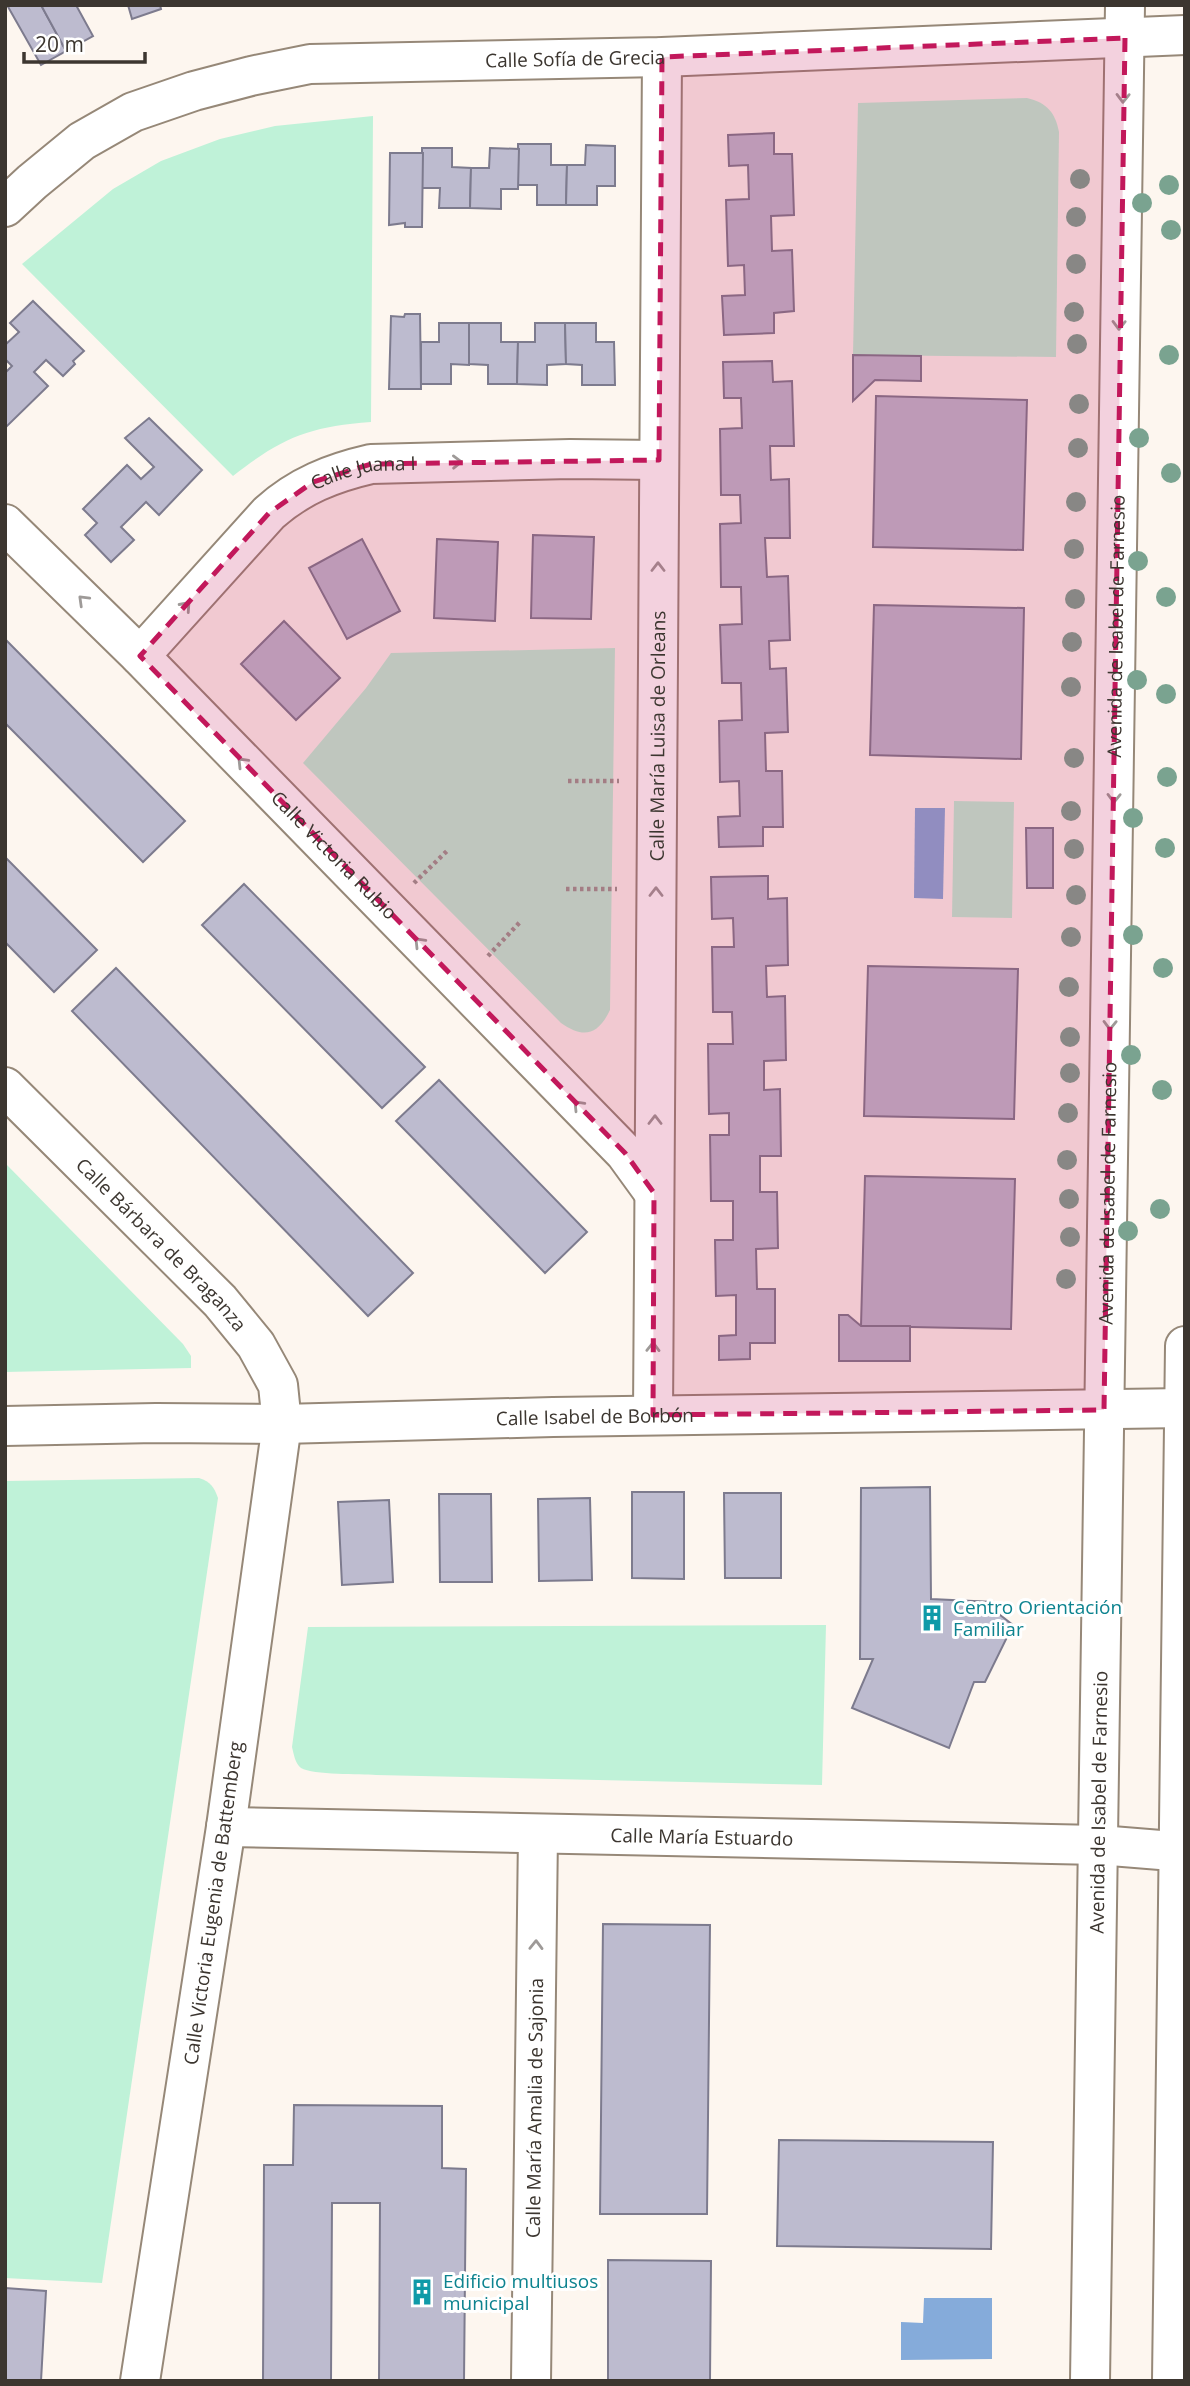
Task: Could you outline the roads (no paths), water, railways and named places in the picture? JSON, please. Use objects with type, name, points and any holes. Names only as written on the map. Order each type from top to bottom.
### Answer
[{"type":"street","name":"Calle Sofía de Grecia","points":[[5,207],[82,141],[133,112],[194,91],[310,64],[662,57],[1125,22],[1185,35]]},
{"type":"street","name":"Avenida de Isabel de Farnesio","points":[[1090,2381],[1125,22]]},
{"type":"street","name":"Calle María Luisa de Orleans","points":[[653,1415],[662,57]]},
{"type":"street","name":"Calle Juana I","points":[[140,656],[269,513],[285,498],[313,482],[371,464],[570,459],[659,460]]},
{"type":"street","name":"Calle Victoria Rubio","points":[[5,524],[140,656],[625,1153],[654,1193]]},
{"type":"street","name":"Calle Bárbara de Braganza","points":[[5,1087],[220,1301],[256,1345],[278,1385],[282,1424]]},
{"type":"street","points":[[1172,2381],[1182,1852],[1185,1346]]},
{"type":"street","name":"Calle Isabel de Borbón","points":[[5,1426],[282,1424],[653,1415],[1184,1408]]},
{"type":"street","name":"Calle Victoria Eugenia de Battemberg","points":[[141,2381],[226,1827],[282,1424]]},
{"type":"street","name":"Calle María Estuardo","points":[[226,1827],[1099,1845],[1182,1852]]},
{"type":"street","name":"Calle María Amalia de Sajonia","points":[[531,2381],[538,1834]]},
{"type":"water","points":[[915,808],[945,808],[943,899],[914,898]]},
{"type":"water","points":[[924,2298],[992,2298],[992,2359],[901,2360],[901,2322],[923,2323]]},
{"type":"place","name":"Centro Orientación Familiar","points":[[932,1618]]},
{"type":"place","name":"Edificio multiusos municipal","points":[[422,2292]]}]
